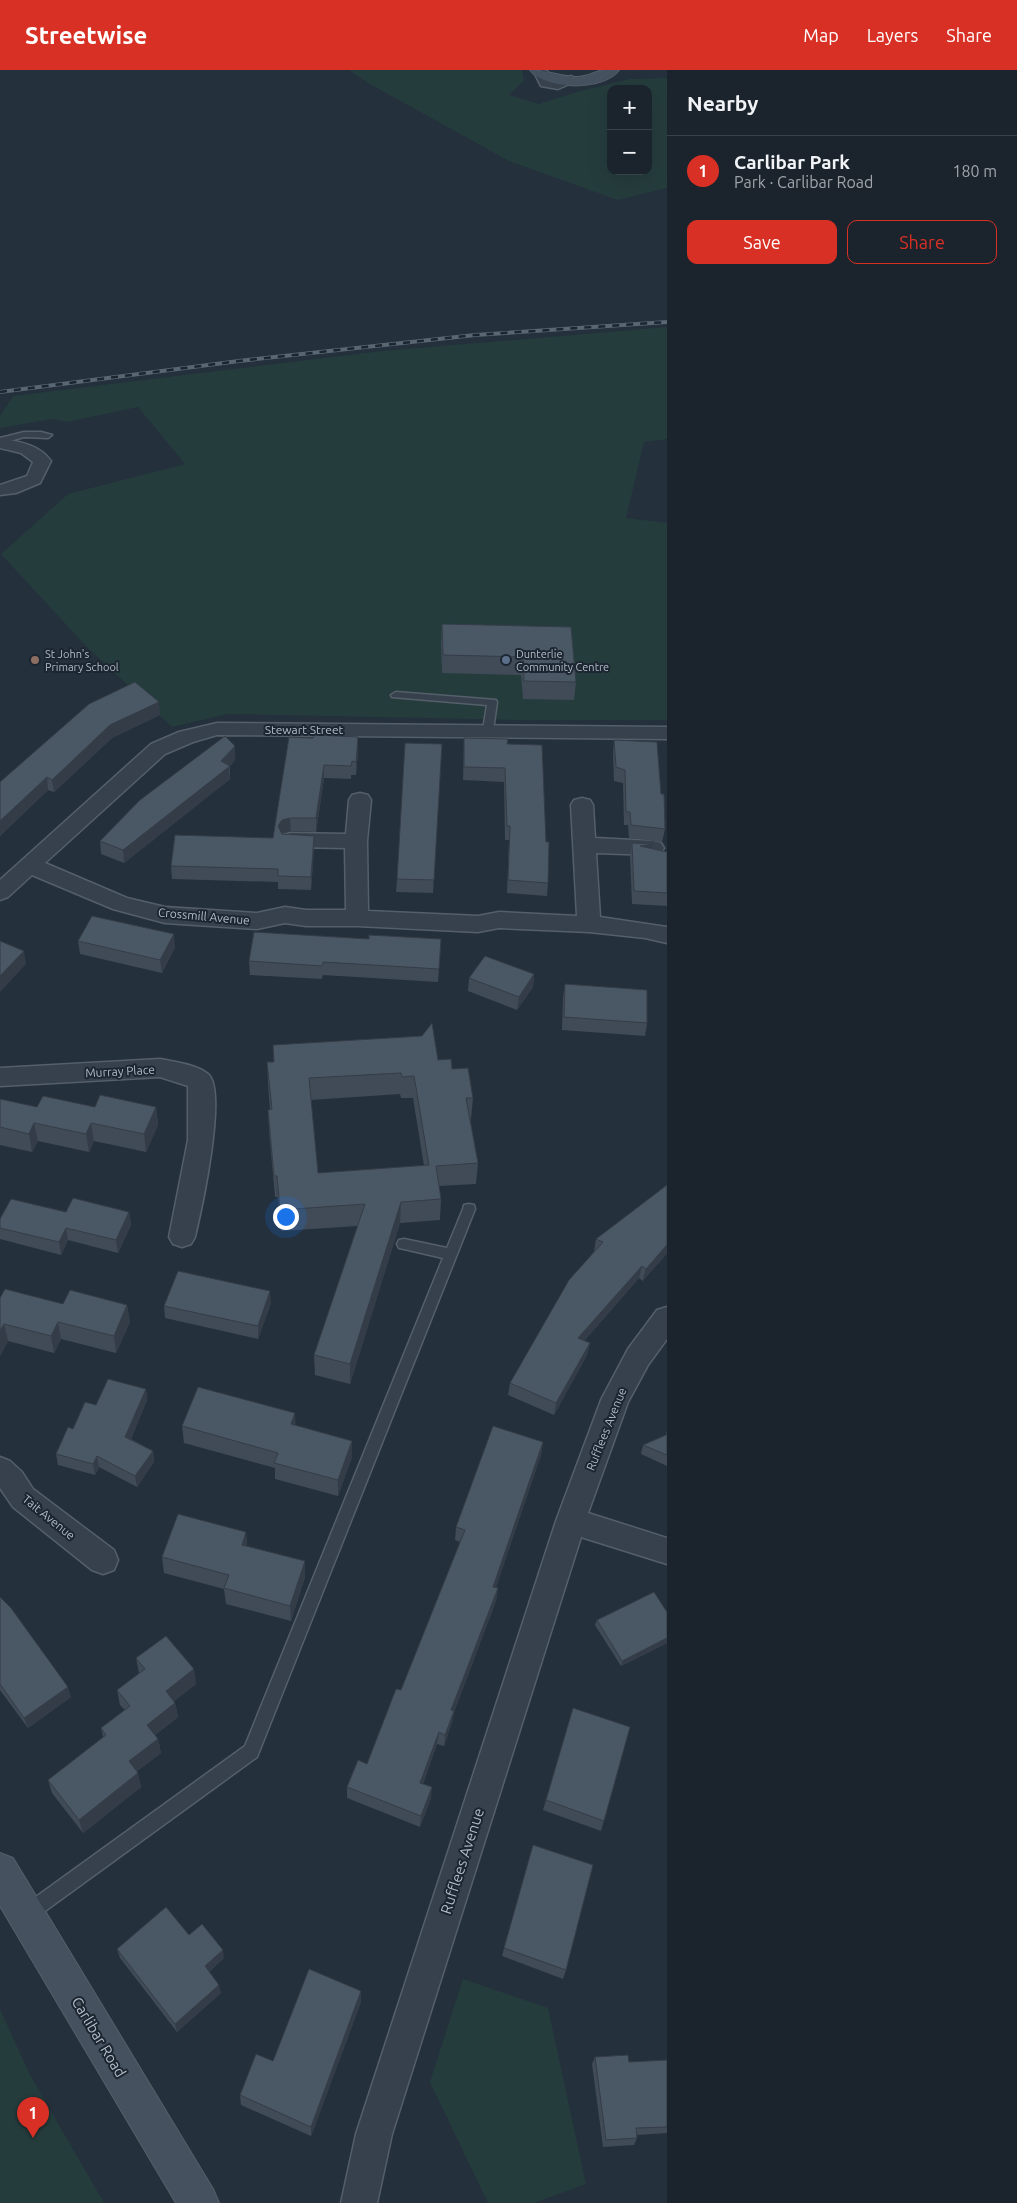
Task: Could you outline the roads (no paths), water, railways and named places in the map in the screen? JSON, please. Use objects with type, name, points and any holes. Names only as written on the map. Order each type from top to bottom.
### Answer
[{"type":"street","points":[[540,72],[571,80],[596,78],[612,70]]},
{"type":"street","points":[[0,442],[27,449],[42,461],[34,479],[10,489],[0,490]]},
{"type":"street","name":"Stewart Street","points":[[0,892],[158,749],[186,737],[217,729],[667,733]]},
{"type":"street","points":[[357,918],[356,841],[360,800]]},
{"type":"street","points":[[582,805],[586,845],[589,924]]},
{"type":"street","points":[[291,840],[356,841]]},
{"type":"street","points":[[586,845],[653,848]]},
{"type":"street","name":"Crossmill Avenue","points":[[29,865],[121,904],[165,916],[237,918],[258,921],[285,915],[306,918],[357,918],[478,924],[499,920],[589,924],[667,934]]},
{"type":"street","name":"Murray Place","points":[[0,1077],[160,1068],[183,1073],[200,1082],[202,1097],[199,1166],[182,1237]]},
{"type":"street","name":"Rufflees Avenue","points":[[359,2203],[374,2134],[571,1521],[615,1400],[638,1356],[667,1318]]},
{"type":"street","name":"Tait Avenue","points":[[0,1470],[12,1481],[23,1498],[103,1560]]},
{"type":"street","points":[[571,1521],[667,1551]]},
{"type":"street","name":"Carlibar Road","points":[[0,1871],[199,2203]]},
{"type":"lane","points":[[0,442],[18,434],[33,432],[48,435]]},
{"type":"lane","points":[[396,695],[492,702],[488,730]]},
{"type":"lane","points":[[26,1914],[251,1752],[469,1209]]},
{"type":"lane","points":[[404,1244],[450,1254]]},
{"type":"railway","points":[[0,392],[239,361],[475,335],[667,322]]},
{"type":"place","name":"St John's Primary School","points":[[35,660]]},
{"type":"place","name":"Dunterlie Community Centre","points":[[506,660]]},
{"type":"place","name":"Carlibar Park","points":[[33,2138]]}]
